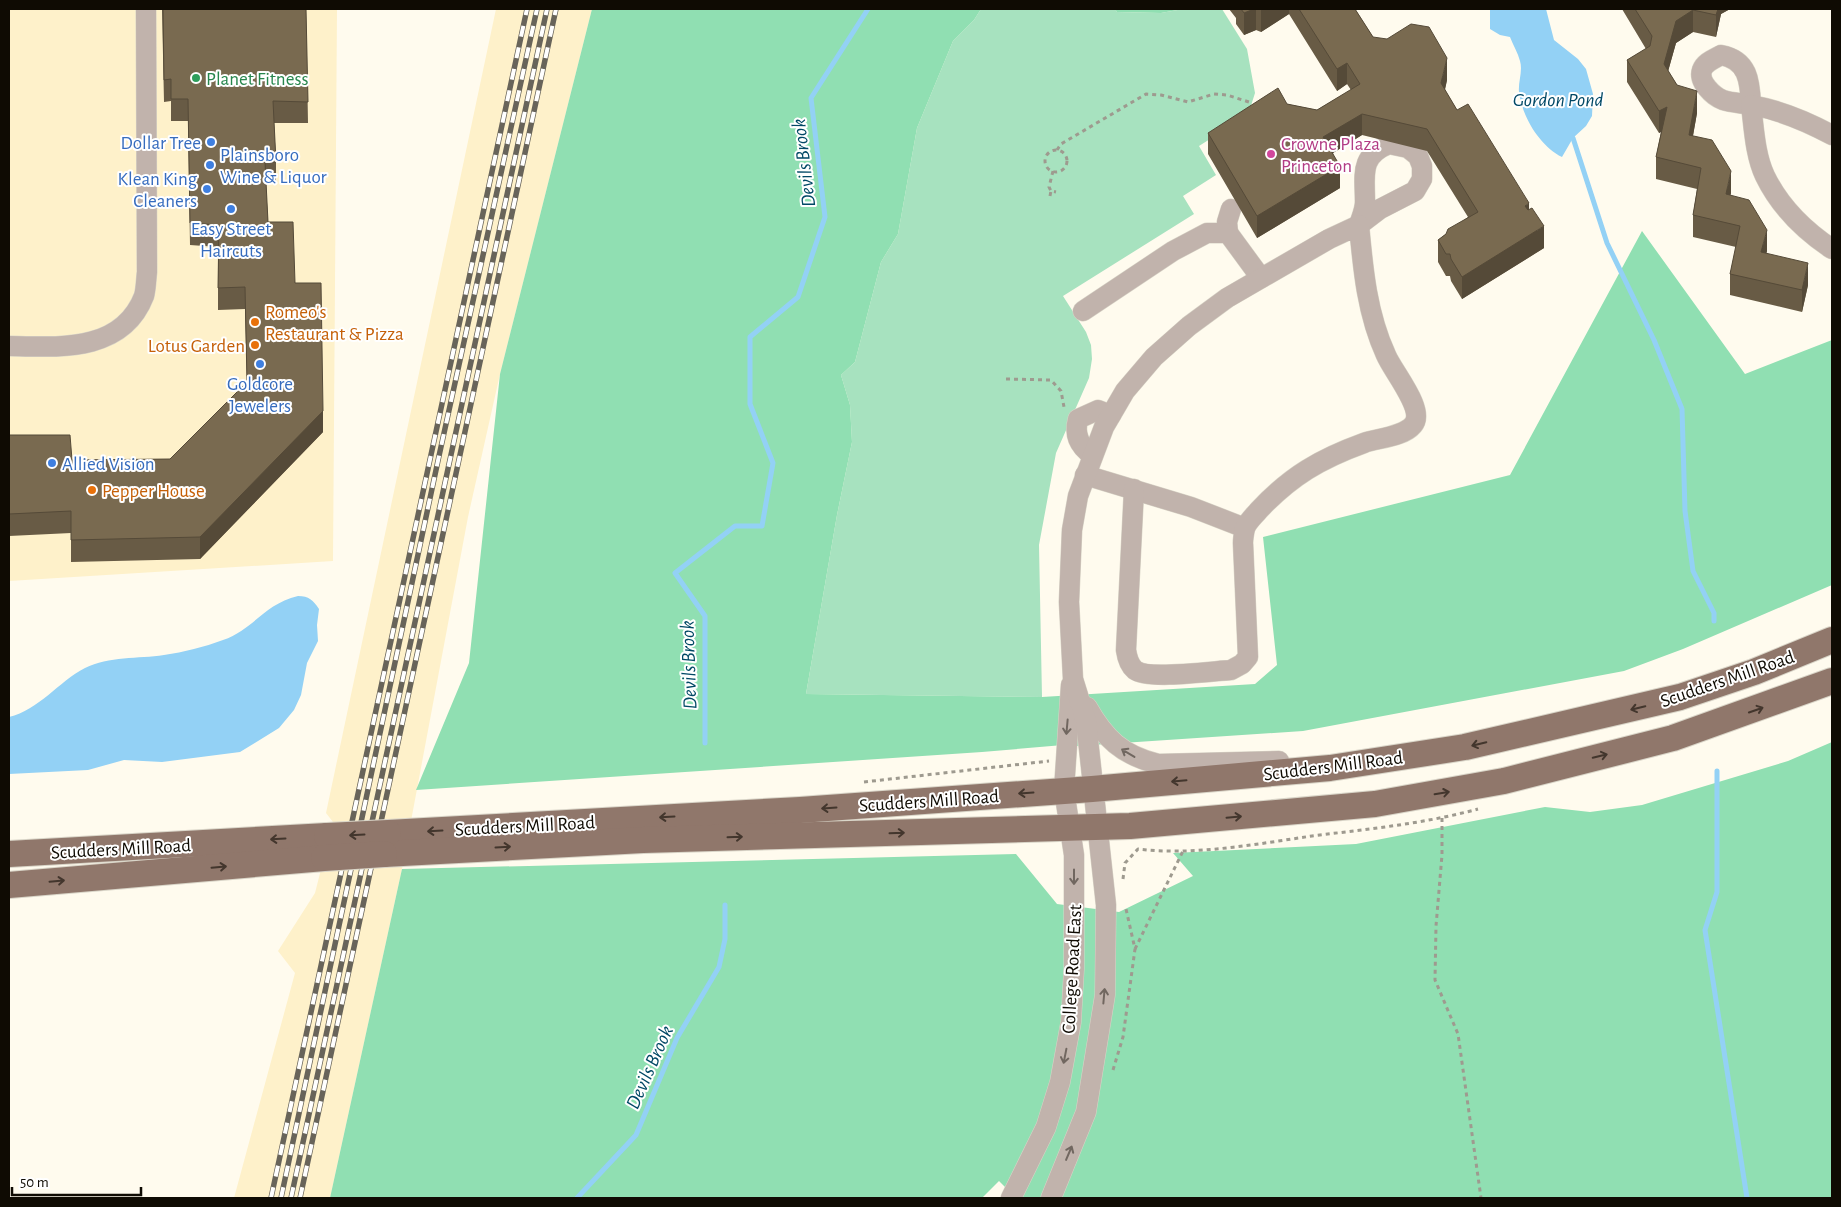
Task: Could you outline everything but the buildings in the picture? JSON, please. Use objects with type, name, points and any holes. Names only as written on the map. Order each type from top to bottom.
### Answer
[{"type":"main road","name":"Scudders Mill Road","points":[[9,854],[386,844],[800,810],[1092,789],[1330,768],[1465,747],[1680,698],[1754,672],[1832,640]]},
{"type":"main road","name":"Scudders Mill Road","points":[[386,844],[643,840],[1098,827],[1375,804],[1463,790],[1673,738],[1832,681]]},
{"type":"main road","name":"Scudders Mill Road","points":[[9,885],[325,847]]},
{"type":"street","points":[[9,346],[82,345],[103,338],[119,328],[133,314],[144,295],[147,272],[146,9]]},
{"type":"street","points":[[1832,135],[1810,123],[1774,109],[1751,105],[1756,145],[1766,176],[1787,208],[1808,233],[1832,249]]},
{"type":"street","points":[[1231,209],[1227,222],[1228,233],[1261,278]]},
{"type":"street","points":[[1134,489],[1126,650],[1128,661],[1135,670],[1150,675],[1231,670],[1242,664],[1248,657],[1243,543],[1245,528],[1278,489],[1304,470],[1365,443],[1411,428],[1417,420],[1417,410],[1386,355],[1372,318],[1362,265],[1360,225],[1329,239],[1227,298],[1189,326],[1154,357],[1125,390],[1092,455],[1078,496],[1072,530],[1069,602],[1073,679],[1083,701],[1106,737],[1126,753],[1158,764],[1308,760],[1330,768]]},
{"type":"street","points":[[1083,311],[1174,251],[1207,233],[1228,233]]},
{"type":"street","points":[[1092,455],[1079,441],[1075,429],[1078,419],[1098,410],[1111,416]]},
{"type":"street","points":[[1085,475],[1191,507],[1245,528]]},
{"type":"street","name":"College Road East","points":[[1051,1198],[1086,1112],[1105,995],[1106,905],[1086,721],[1073,679]]},
{"type":"street","name":"College Road East","points":[[1011,1198],[1046,1128],[1060,1082],[1071,1022],[1074,969],[1074,855],[1064,790],[1070,694],[1073,679]]},
{"type":"path","points":[[1057,150],[1064,155],[1066,162],[1062,170],[1053,171],[1047,168],[1045,160],[1049,152],[1057,150],[1061,144],[1146,94],[1161,95],[1188,102],[1214,94],[1227,95],[1252,103]]},
{"type":"path","points":[[1050,196],[1051,191],[1049,187],[1053,171]]},
{"type":"path","points":[[1051,191],[1056,192]]},
{"type":"path","points":[[1006,379],[1051,380],[1061,391],[1068,415],[1077,422]]},
{"type":"path","points":[[1442,818],[1442,855],[1435,980],[1458,1034],[1481,1198]]},
{"type":"path","points":[[1130,847],[1133,852]]},
{"type":"path","points":[[1135,949],[1183,850]]},
{"type":"shaded area","points":[[9,9],[337,9],[333,561],[9,581]]},
{"type":"shaded area","points":[[496,9],[592,9],[500,374],[468,517],[402,869],[330,1198],[234,1198],[295,973],[278,951],[315,893],[333,822],[326,813]]},
{"type":"green space","points":[[592,9],[981,9],[974,20],[953,41],[917,128],[898,234],[881,262],[855,362],[841,375],[850,405],[852,442],[837,515],[806,694],[1042,697],[1255,684],[1277,665],[1263,537],[1510,475],[1642,231],[1745,374],[1832,340],[1832,585],[1683,649],[1624,671],[1303,731],[1077,746],[1075,744],[982,752],[416,790],[469,663],[500,374]]},
{"type":"green space","points":[[981,9],[1115,9],[1117,12],[1161,13],[1183,9],[1222,9],[1247,49],[1255,93],[1248,115],[1199,146],[1216,175],[1183,196],[1194,214],[1063,296],[1086,332],[1091,345],[1092,359],[1089,378],[1056,453],[1039,545],[1042,697],[806,694],[837,515],[852,442],[850,405],[841,375],[855,362],[881,262],[898,234],[917,128],[953,41],[974,20]]},
{"type":"green space","points":[[1115,9],[1183,9],[1161,13],[1117,12]]},
{"type":"green space","points":[[1832,742],[1832,1198],[1016,1198],[999,1181],[982,1198],[330,1198],[402,869],[1016,854],[1057,904],[1119,912],[1193,876],[1173,853],[1356,844],[1545,807],[1590,812],[1642,805],[1788,761]]},
{"type":"water","name":"Gordon Pond","points":[[1490,9],[1546,9],[1554,40],[1578,59],[1586,69],[1593,94],[1592,116],[1586,126],[1573,138],[1562,157],[1546,146],[1528,121],[1519,92],[1521,65],[1519,58],[1510,37],[1500,35],[1490,29]]},
{"type":"water","points":[[298,596],[310,599],[319,609],[318,641],[307,663],[301,695],[294,710],[279,728],[240,752],[162,762],[124,760],[88,770],[9,774],[9,717],[30,708],[75,674],[104,661],[171,654],[216,643],[243,630],[276,605]]},
{"type":"waterway","name":"Devils Brook","points":[[705,743],[705,616],[675,573],[735,526],[762,526],[773,463],[750,404],[750,337],[798,297],[825,217],[811,98],[868,9]]},
{"type":"waterway","points":[[1573,138],[1607,243],[1654,340],[1682,409],[1685,511],[1693,571],[1714,613],[1714,621]]},
{"type":"waterway","points":[[1717,771],[1717,892],[1705,930],[1747,1198]]},
{"type":"waterway","name":"Devils Brook","points":[[577,1198],[636,1135],[677,1038],[719,967],[725,939],[725,905]]},
{"type":"railway","points":[[271,1198],[527,9]]},
{"type":"railway","points":[[281,1198],[439,456],[537,9]]},
{"type":"railway","points":[[291,1198],[547,9]]},
{"type":"railway","points":[[300,1198],[556,9]]},
{"type":"place","name":"Planet Fitness","points":[[196,78]]},
{"type":"place","name":"Dollar Tree","points":[[211,142]]},
{"type":"place","name":"Crowne Plaza Princeton","points":[[1271,154]]},
{"type":"place","name":"Plainsboro Wine & Liquor","points":[[210,165]]},
{"type":"place","name":"Klean King Cleaners","points":[[207,189]]},
{"type":"place","name":"Easy Street Haircuts","points":[[231,209]]},
{"type":"place","name":"Romeo's Restaurant & Pizza","points":[[255,322]]},
{"type":"place","name":"Lotus Garden","points":[[255,345]]},
{"type":"place","name":"Goldcore Jewelers","points":[[260,364]]},
{"type":"place","name":"Allied Vision","points":[[52,463]]},
{"type":"place","name":"Pepper House","points":[[92,490]]}]
